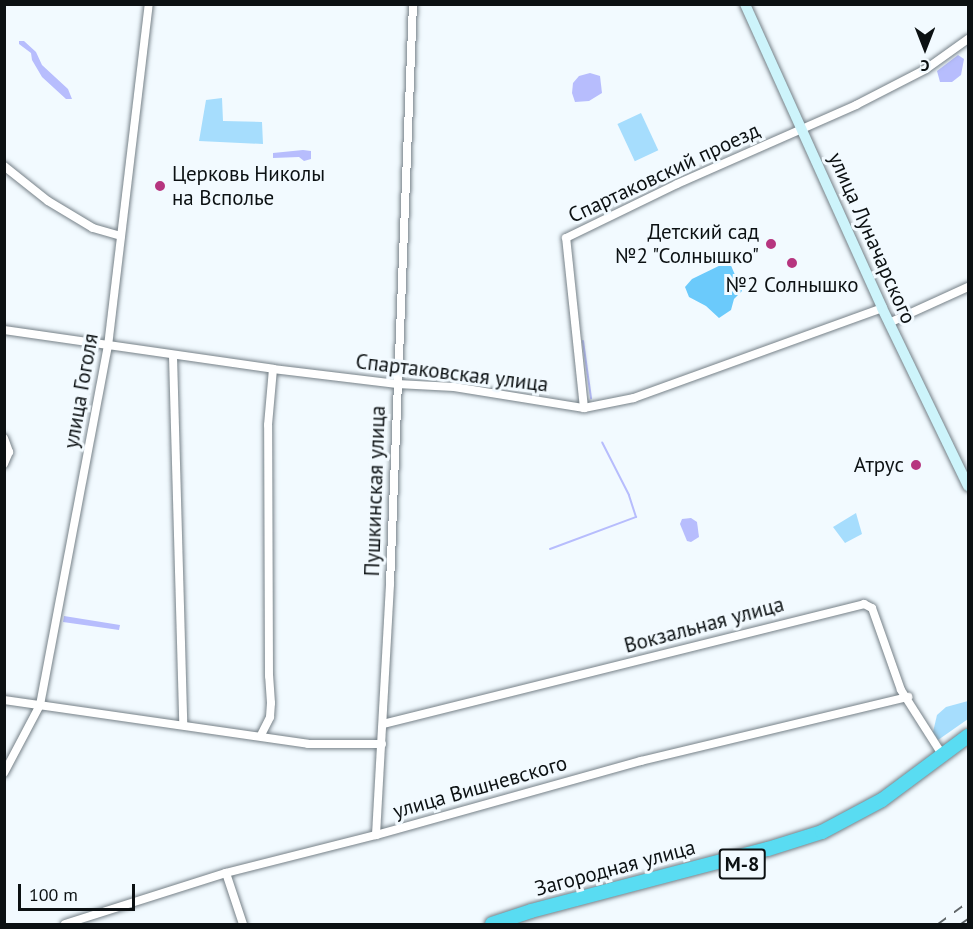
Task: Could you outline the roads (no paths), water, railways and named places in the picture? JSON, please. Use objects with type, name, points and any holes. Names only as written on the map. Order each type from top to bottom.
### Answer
[{"type":"highway","name":"Загородная улица","points":[[492,924],[822,832],[882,800],[969,736]]},
{"type":"highway","name":"Загородная улица","points":[[515,924],[770,857],[826,838],[884,808],[969,746]]},
{"type":"street","name":"улица Гоголя","points":[[4,773],[40,705],[108,346],[149,4]]},
{"type":"street","name":"Пушкинская улица","points":[[376,835],[383,724],[413,4]]},
{"type":"street","name":"улица Луначарского","points":[[745,4],[882,308],[969,486]]},
{"type":"street","points":[[801,130],[907,79],[969,39]]},
{"type":"street","name":"Спартаковский проезд","points":[[584,408],[566,238],[677,184],[801,130]]},
{"type":"street","points":[[4,166],[48,201],[93,228],[121,236]]},
{"type":"street","points":[[889,323],[969,287]]},
{"type":"street","name":"Спартаковская улица","points":[[4,330],[273,369],[397,384],[454,387],[584,408],[634,398],[882,308]]},
{"type":"street","points":[[173,356],[183,724]]},
{"type":"street","points":[[261,735],[270,717],[272,703],[268,676],[268,425],[273,369]]},
{"type":"street","points":[[4,438],[9,452],[4,464]]},
{"type":"street","name":"Вокзальная улица","points":[[383,724],[864,604],[872,608],[901,690],[943,756]]},
{"type":"street","name":"улица Вишневского","points":[[65,924],[225,873],[376,835],[641,761],[908,698]]},
{"type":"street","points":[[4,700],[261,735],[308,744],[382,744]]},
{"type":"street","points":[[225,873],[243,924]]},
{"type":"waterway","points":[[583,341],[591,398]]},
{"type":"waterway","points":[[550,549],[636,517],[629,495],[602,442]]},
{"type":"railway","points":[[938,924],[968,902]]},
{"type":"railway","points":[[961,924],[968,919]]},
{"type":"place","name":"Церковь Николы на Всполье","points":[[160,186]]},
{"type":"place","name":"Детский сад №2 \"Солнышко\"","points":[[771,244]]},
{"type":"place","name":"№2 Солнышко","points":[[792,263]]},
{"type":"place","name":"Атрус","points":[[916,465]]}]
